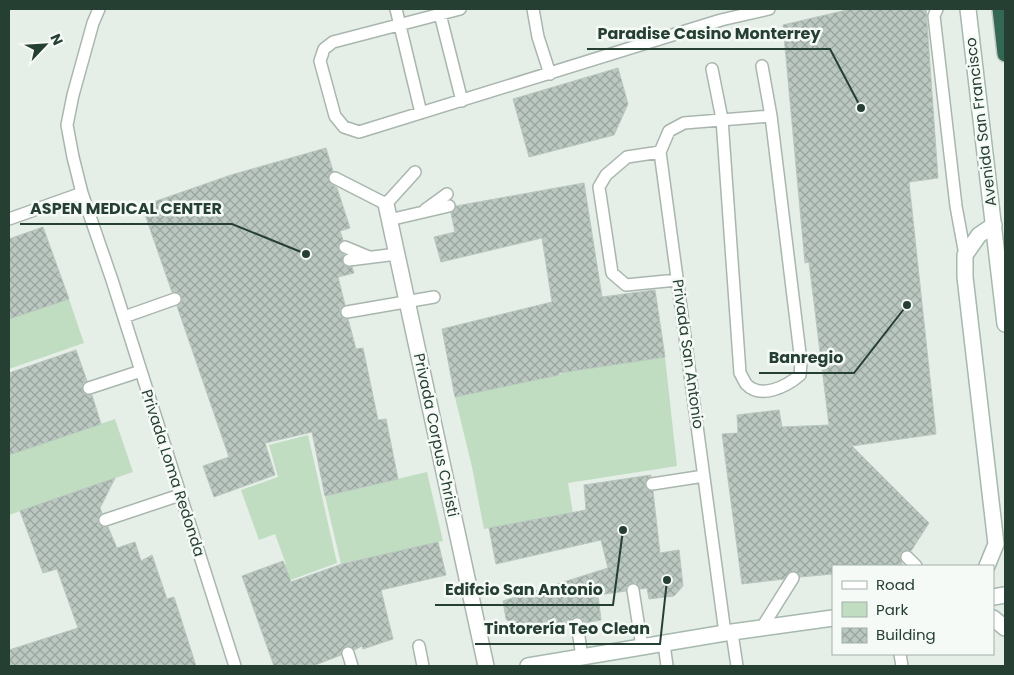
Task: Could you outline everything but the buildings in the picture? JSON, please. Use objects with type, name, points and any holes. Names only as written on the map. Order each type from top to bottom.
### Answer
[{"type":"highway","points":[[1000,9],[1005,54]]},
{"type":"street","name":"Avenida San Francisco","points":[[968,9],[1005,324]]},
{"type":"street","name":"Privada Corpus Christi","points":[[386,204],[486,666]]},
{"type":"street","points":[[987,565],[996,544],[965,277],[965,255],[979,234],[994,225]]},
{"type":"street","points":[[528,666],[832,618]]},
{"type":"street","points":[[994,619],[1005,628]]},
{"type":"lane","name":"Privada Loma Redonda","points":[[99,9],[90,32],[67,125],[82,194],[124,317],[235,666]]},
{"type":"lane","points":[[396,9],[421,113]]},
{"type":"lane","points":[[460,9],[333,42],[324,48],[320,61],[335,116],[344,127],[359,132],[550,74],[720,14],[769,9]]},
{"type":"lane","points":[[533,9],[538,37],[550,74]]},
{"type":"lane","points":[[937,9],[934,16],[956,206],[965,255]]},
{"type":"lane","points":[[440,14],[462,101]]},
{"type":"lane","points":[[712,69],[722,119],[740,373],[747,385],[758,390],[777,390],[791,383],[800,375],[801,362],[771,116],[762,66]]},
{"type":"lane","points":[[678,280],[626,286],[612,273],[599,186],[606,175],[627,157],[660,152],[669,131],[684,123],[771,116]]},
{"type":"lane","name":"Privada San Antonio","points":[[660,152],[704,476],[729,633],[737,666]]},
{"type":"lane","points":[[335,178],[386,204],[415,172]]},
{"type":"lane","points":[[9,219],[82,194]]},
{"type":"lane","points":[[422,212],[447,194]]},
{"type":"lane","points":[[390,220],[450,206]]},
{"type":"lane","points":[[345,247],[369,257]]},
{"type":"lane","points":[[349,260],[396,254]]},
{"type":"lane","points":[[347,312],[434,297]]},
{"type":"lane","points":[[124,317],[174,299]]},
{"type":"lane","points":[[89,388],[141,371]]},
{"type":"lane","points":[[652,484],[704,476]]},
{"type":"lane","points":[[106,520],[180,495]]},
{"type":"lane","points":[[907,557],[915,565]]},
{"type":"lane","points":[[761,628],[793,578]]},
{"type":"lane","points":[[633,590],[642,647]]},
{"type":"lane","points":[[577,624],[582,657]]},
{"type":"lane","points":[[664,644],[667,666]]},
{"type":"lane","points":[[419,646],[424,666]]},
{"type":"lane","points":[[348,653],[352,666]]},
{"type":"green space","points":[[69,299],[84,343],[9,369],[9,319]]},
{"type":"green space","points":[[665,357],[677,466],[568,483],[573,513],[484,529],[472,467],[455,397],[559,375],[564,372]]},
{"type":"green space","points":[[115,419],[133,472],[9,515],[9,455]]},
{"type":"green space","points":[[308,435],[337,563],[277,585],[272,569],[286,564],[275,534],[259,540],[241,490],[278,477],[269,445]]},
{"type":"green space","points":[[427,472],[443,541],[341,564],[325,496]]},
{"type":"place","name":"Paradise Casino Monterrey","points":[[861,108]]},
{"type":"place","name":"ASPEN MEDICAL CENTER","points":[[306,254]]},
{"type":"place","name":"Banregio","points":[[907,305]]},
{"type":"place","name":"Edifcio San Antonio","points":[[623,530]]},
{"type":"place","name":"Tintorería Teo Clean","points":[[667,580]]}]
